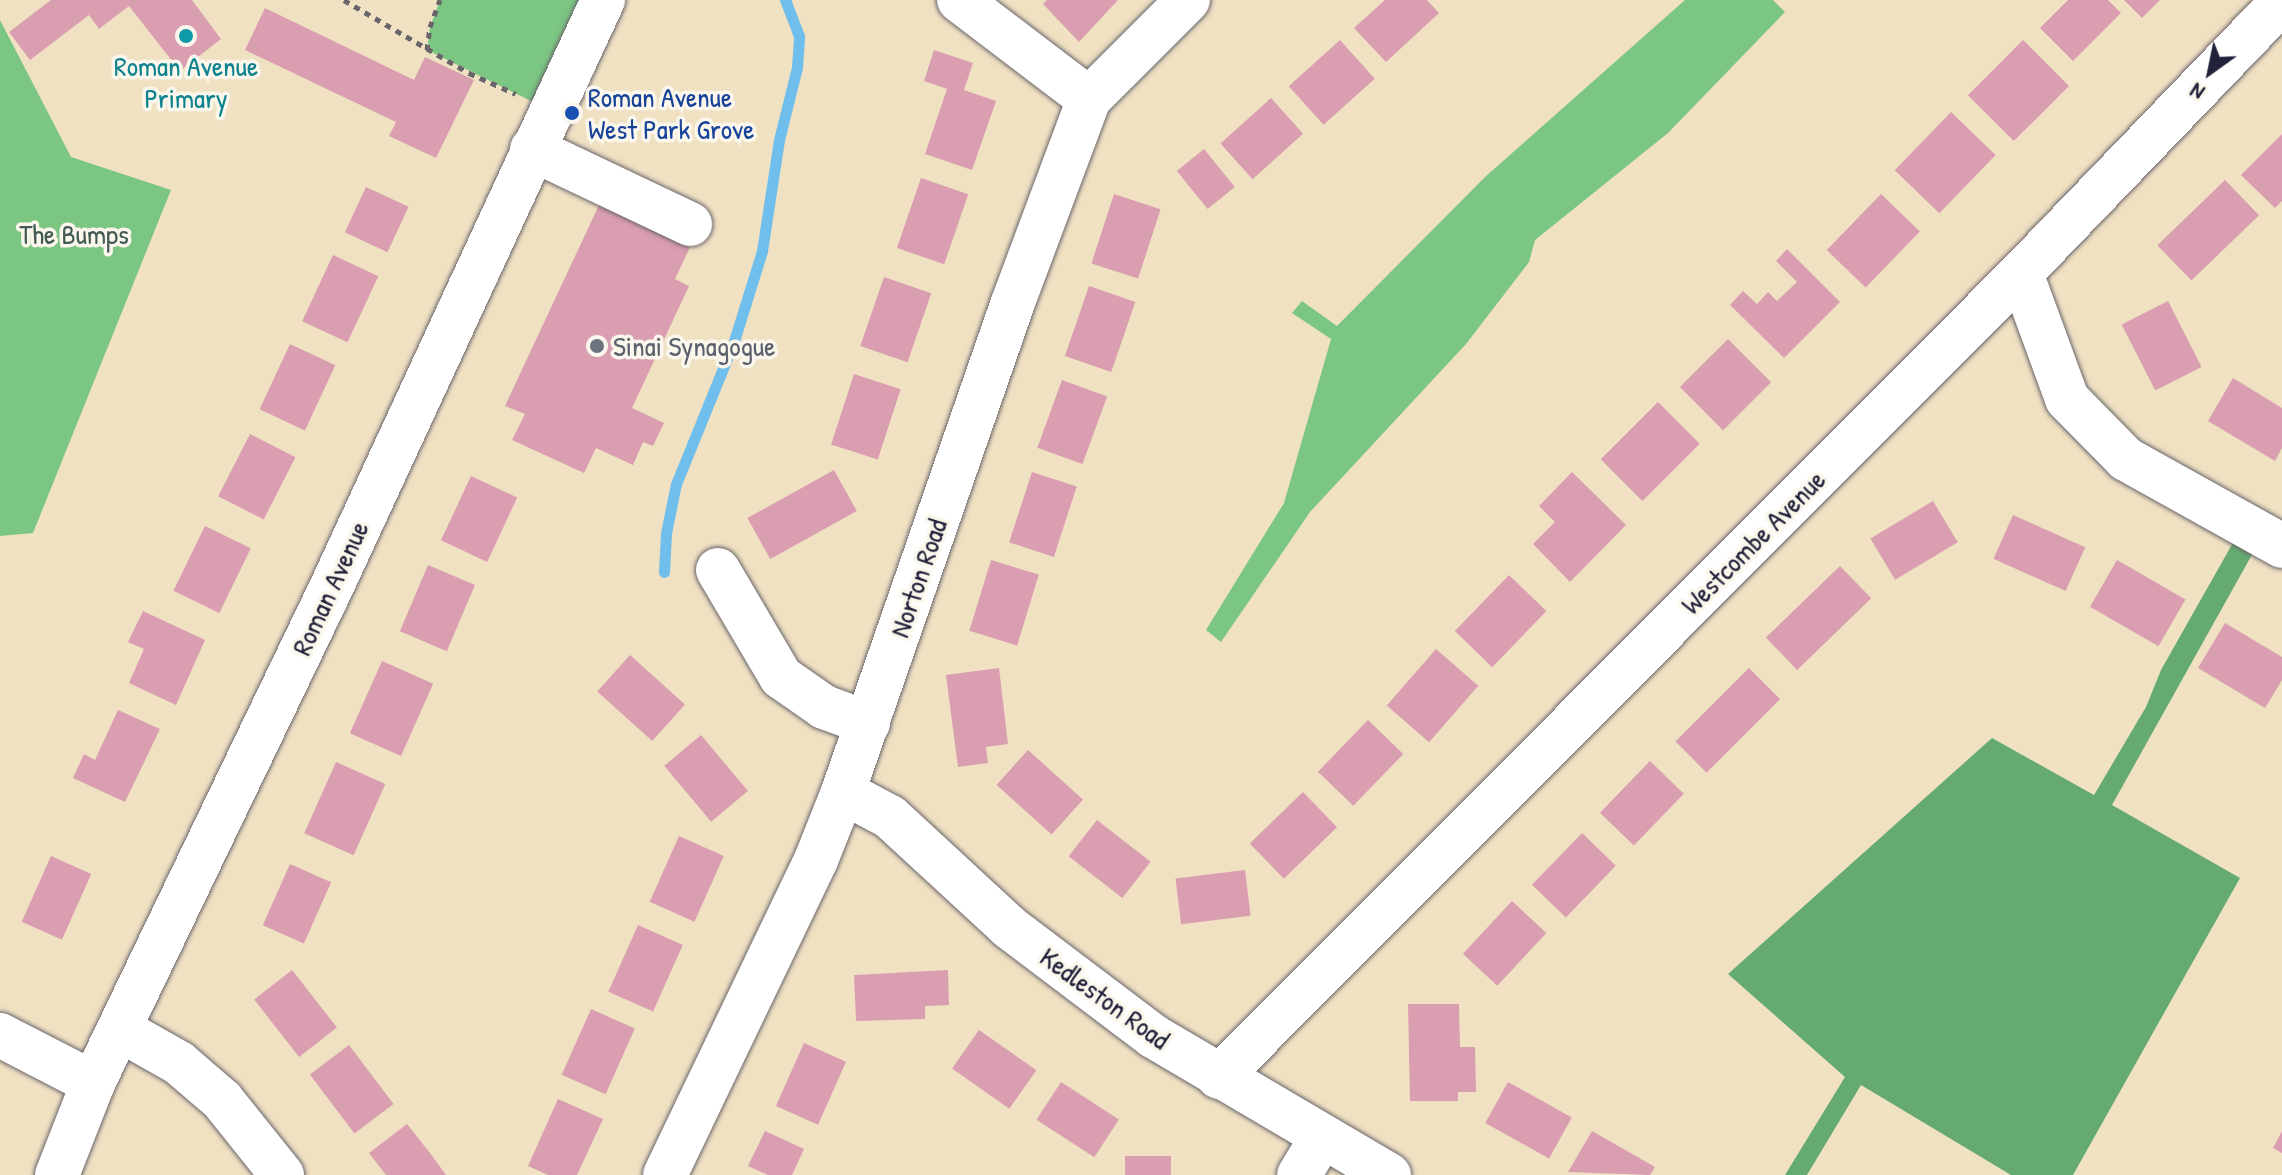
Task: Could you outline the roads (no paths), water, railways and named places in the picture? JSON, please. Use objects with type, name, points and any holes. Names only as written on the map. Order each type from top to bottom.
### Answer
[{"type":"street","name":"Roman Avenue","points":[[57,1175],[93,1083],[338,572],[603,0]]},
{"type":"street","points":[[959,0],[1089,99]]},
{"type":"street","name":"Norton Road","points":[[665,1175],[816,860],[843,792],[1012,305],[1089,99],[1188,0]]},
{"type":"street","name":"Westcombe Avenue","points":[[1219,1077],[2021,273],[2282,2]]},
{"type":"street","points":[[532,149],[690,224]]},
{"type":"street","points":[[2021,273],[2067,399],[2126,459],[2282,546]]},
{"type":"street","points":[[718,570],[781,677],[824,707],[868,723]]},
{"type":"street","name":"Kedleston Road","points":[[843,792],[890,817],[1009,927],[1077,982],[1219,1077],[1389,1175]]},
{"type":"street","points":[[119,1029],[179,1063],[211,1090],[282,1175]]},
{"type":"street","points":[[0,1035],[93,1083]]},
{"type":"street","points":[[1299,1175],[1322,1137]]},
{"type":"waterway","points":[[664,572],[666,533],[676,484],[734,341],[762,251],[779,140],[797,67],[799,36],[785,0]]},
{"type":"place","name":"Roman Avenue Primary","points":[[186,36]]},
{"type":"place","name":"Roman Avenue West Park Grove","points":[[572,113]]},
{"type":"place","name":"Sinai Synagogue","points":[[597,346]]},
{"type":"park label","name":"The Bumps","points":[[74,234]]}]
